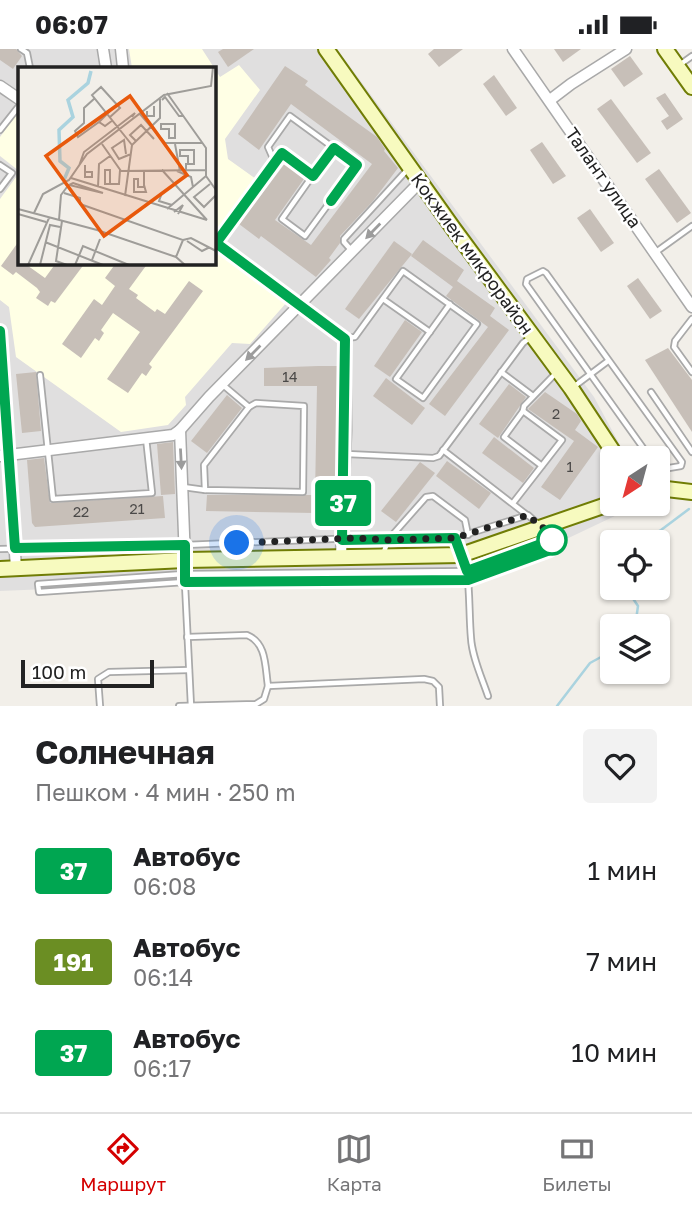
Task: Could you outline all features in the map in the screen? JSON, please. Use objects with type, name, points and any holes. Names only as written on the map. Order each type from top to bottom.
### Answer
[{"type":"street","points":[[103,49],[106,67]]},
{"type":"street","points":[[121,49],[123,67]]},
{"type":"street","name":"Кокжиек микрорайон","points":[[326,49],[571,388],[609,446]]},
{"type":"street","name":"Талант улица","points":[[513,49],[692,307]]},
{"type":"street","points":[[550,100],[626,49]]},
{"type":"street","points":[[665,49],[692,87]]},
{"type":"street","points":[[0,86],[18,98]]},
{"type":"street","points":[[5,456],[173,435],[180,431],[222,384],[420,182]]},
{"type":"street","points":[[215,242],[345,339],[345,454],[341,557]]},
{"type":"street","points":[[0,331],[5,456],[16,568]]},
{"type":"street","points":[[180,431],[185,560]]},
{"type":"street","points":[[670,489],[692,492]]},
{"type":"street","points":[[0,569],[185,560],[461,555],[548,531],[600,508]]},
{"type":"lane","points":[[21,49],[27,53],[30,67]]},
{"type":"lane","points":[[678,67],[692,56]]},
{"type":"lane","points":[[0,130],[18,107]]},
{"type":"lane","points":[[275,163],[268,147],[290,116],[334,148],[357,165],[305,236],[282,219],[334,148]]},
{"type":"lane","points":[[215,242],[282,153],[313,176]]},
{"type":"lane","points":[[0,165],[12,173],[0,190]]},
{"type":"lane","points":[[353,252],[344,239],[410,167]]},
{"type":"lane","points":[[654,253],[692,226]]},
{"type":"lane","points":[[345,339],[355,337],[403,271],[450,304],[477,324],[423,398],[396,379],[450,304]]},
{"type":"lane","points":[[642,446],[526,284],[527,279],[543,271],[546,273],[682,461],[681,466],[670,466]]},
{"type":"lane","points":[[383,299],[430,332]]},
{"type":"lane","points":[[692,319],[675,341],[674,347],[692,372]]},
{"type":"lane","points":[[345,454],[433,458],[443,450],[531,336]]},
{"type":"lane","points":[[571,388],[608,361]]},
{"type":"lane","points":[[502,372],[533,396]]},
{"type":"lane","points":[[542,466],[504,437],[524,406],[558,372]]},
{"type":"lane","points":[[40,375],[53,499],[152,493],[146,438]]},
{"type":"lane","points":[[222,384],[249,407]]},
{"type":"lane","points":[[651,392],[692,452]]},
{"type":"lane","points":[[183,487],[205,490],[303,492],[304,406],[256,404],[249,407],[204,465],[205,490]]},
{"type":"lane","points":[[513,503],[562,440],[523,411]]},
{"type":"lane","points":[[443,450],[513,503],[528,515],[548,531],[550,550],[468,580],[185,582],[39,592],[38,584],[185,560],[342,540],[455,538],[528,515]]},
{"type":"lane","points":[[383,555],[388,540],[426,497],[433,496],[466,520],[468,535]]},
{"type":"lane","points":[[0,549],[185,560],[467,571],[548,531]]},
{"type":"lane","points":[[455,538],[467,571],[471,641],[488,696]]},
{"type":"lane","points":[[185,560],[191,706]]},
{"type":"lane","points":[[179,706],[256,703],[264,699],[268,686],[264,656],[261,646],[254,638],[247,635],[187,638]]},
{"type":"lane","points":[[100,706],[99,679],[109,672],[189,670]]},
{"type":"lane","points":[[268,686],[433,681],[439,687],[440,706]]},
{"type":"shaded area","points":[[0,49],[337,49],[594,397],[621,446],[600,446],[600,516],[615,516],[501,570],[0,591]]},
{"type":"shaded area","points":[[129,49],[202,49],[214,67],[132,67]]},
{"type":"shaded area","points":[[239,65],[260,90],[225,139],[228,159],[256,179],[216,236],[215,69],[220,77]]},
{"type":"shaded area","points":[[18,112],[18,170],[0,156],[0,137]]},
{"type":"shaded area","points":[[18,174],[18,264],[215,264],[215,246],[287,299],[287,302],[250,344],[232,343],[185,397],[186,405],[168,425],[121,432],[16,357],[9,307],[0,300],[0,199]]},
{"type":"building","points":[[0,49],[16,49],[22,56],[13,69],[0,60]]},
{"type":"building","points":[[223,49],[254,49],[228,67],[218,52]]},
{"type":"building","points":[[434,49],[463,49],[439,67],[428,54]]},
{"type":"building","points":[[554,49],[581,49],[563,62]]},
{"type":"building","points":[[630,56],[643,74],[624,87],[611,69]]},
{"type":"building","points":[[285,66],[308,81],[305,85],[377,137],[398,168],[373,201],[340,236],[340,243],[329,258],[331,260],[316,277],[261,236],[259,239],[239,224],[286,162],[306,176],[275,220],[311,245],[372,164],[291,104],[259,150],[238,134]]},
{"type":"building","points":[[494,75],[517,108],[506,116],[483,84]]},
{"type":"building","points":[[665,93],[683,119],[667,130],[661,121],[669,116],[656,98]]},
{"type":"building","points":[[611,99],[651,153],[637,163],[597,109]]},
{"type":"building","points":[[542,142],[566,176],[553,184],[530,150]]},
{"type":"building","points":[[659,169],[691,213],[677,223],[645,179]]},
{"type":"building","points":[[590,209],[614,243],[601,252],[577,218]]},
{"type":"building","points":[[423,240],[464,270],[457,281],[495,308],[490,316],[509,330],[445,416],[429,404],[488,327],[446,296],[453,287],[411,256]]},
{"type":"building","points":[[394,241],[412,254],[359,319],[345,309]]},
{"type":"building","points":[[18,242],[18,264],[25,264],[45,278],[55,264],[84,264],[55,303],[51,301],[48,306],[36,298],[40,292],[37,288],[16,272],[13,275],[1,266]]},
{"type":"building","points":[[115,264],[147,264],[129,289],[138,295],[136,298],[155,312],[157,309],[165,314],[189,281],[203,291],[149,364],[152,367],[146,376],[142,373],[128,393],[107,379],[140,332],[113,313],[101,330],[104,333],[99,341],[95,338],[81,358],[62,344],[94,299],[102,305],[115,286],[105,278]]},
{"type":"building","points":[[638,278],[662,311],[650,319],[627,286]]},
{"type":"building","points":[[405,320],[422,332],[390,377],[374,366]]},
{"type":"building","points":[[668,348],[692,380],[692,432],[645,360]]},
{"type":"building","points":[[338,366],[335,517],[315,517],[315,513],[206,511],[207,495],[315,495],[317,386],[264,386],[264,368]]},
{"type":"building","points":[[36,372],[41,431],[22,433],[16,374]]},
{"type":"building","points":[[386,378],[425,408],[412,425],[373,396]]},
{"type":"building","points":[[509,384],[526,397],[498,438],[479,424]]},
{"type":"building","points":[[545,392],[577,414],[581,421],[575,430],[598,447],[560,500],[541,487],[574,441],[528,409]]},
{"type":"building","points":[[227,395],[242,408],[207,453],[191,441]]},
{"type":"building","points":[[494,437],[534,468],[523,483],[482,453]]},
{"type":"building","points":[[173,442],[175,494],[161,495],[157,444]]},
{"type":"building","points":[[44,458],[50,503],[163,496],[165,518],[35,527],[32,523],[27,460]]},
{"type":"building","points":[[447,461],[491,493],[479,509],[436,476]]},
{"type":"building","points":[[420,462],[435,473],[396,522],[381,511]]},
{"type":"waterway","points":[[661,530],[689,509]]},
{"type":"waterway","points":[[634,600],[638,606],[637,614]]},
{"type":"waterway","points":[[557,706],[590,663],[600,658]]},
{"type":"bus line","name":"37","points":[[0,331],[15,548],[185,545],[185,582],[468,580],[550,550],[553,546],[552,540],[467,571],[455,538],[342,540],[345,339],[322,319],[216,243],[282,153],[313,176],[334,148],[357,165],[331,201]]},
{"type":"route","points":[[237,543],[356,538],[455,538],[528,515],[542,528],[551,525],[552,540]]}]
